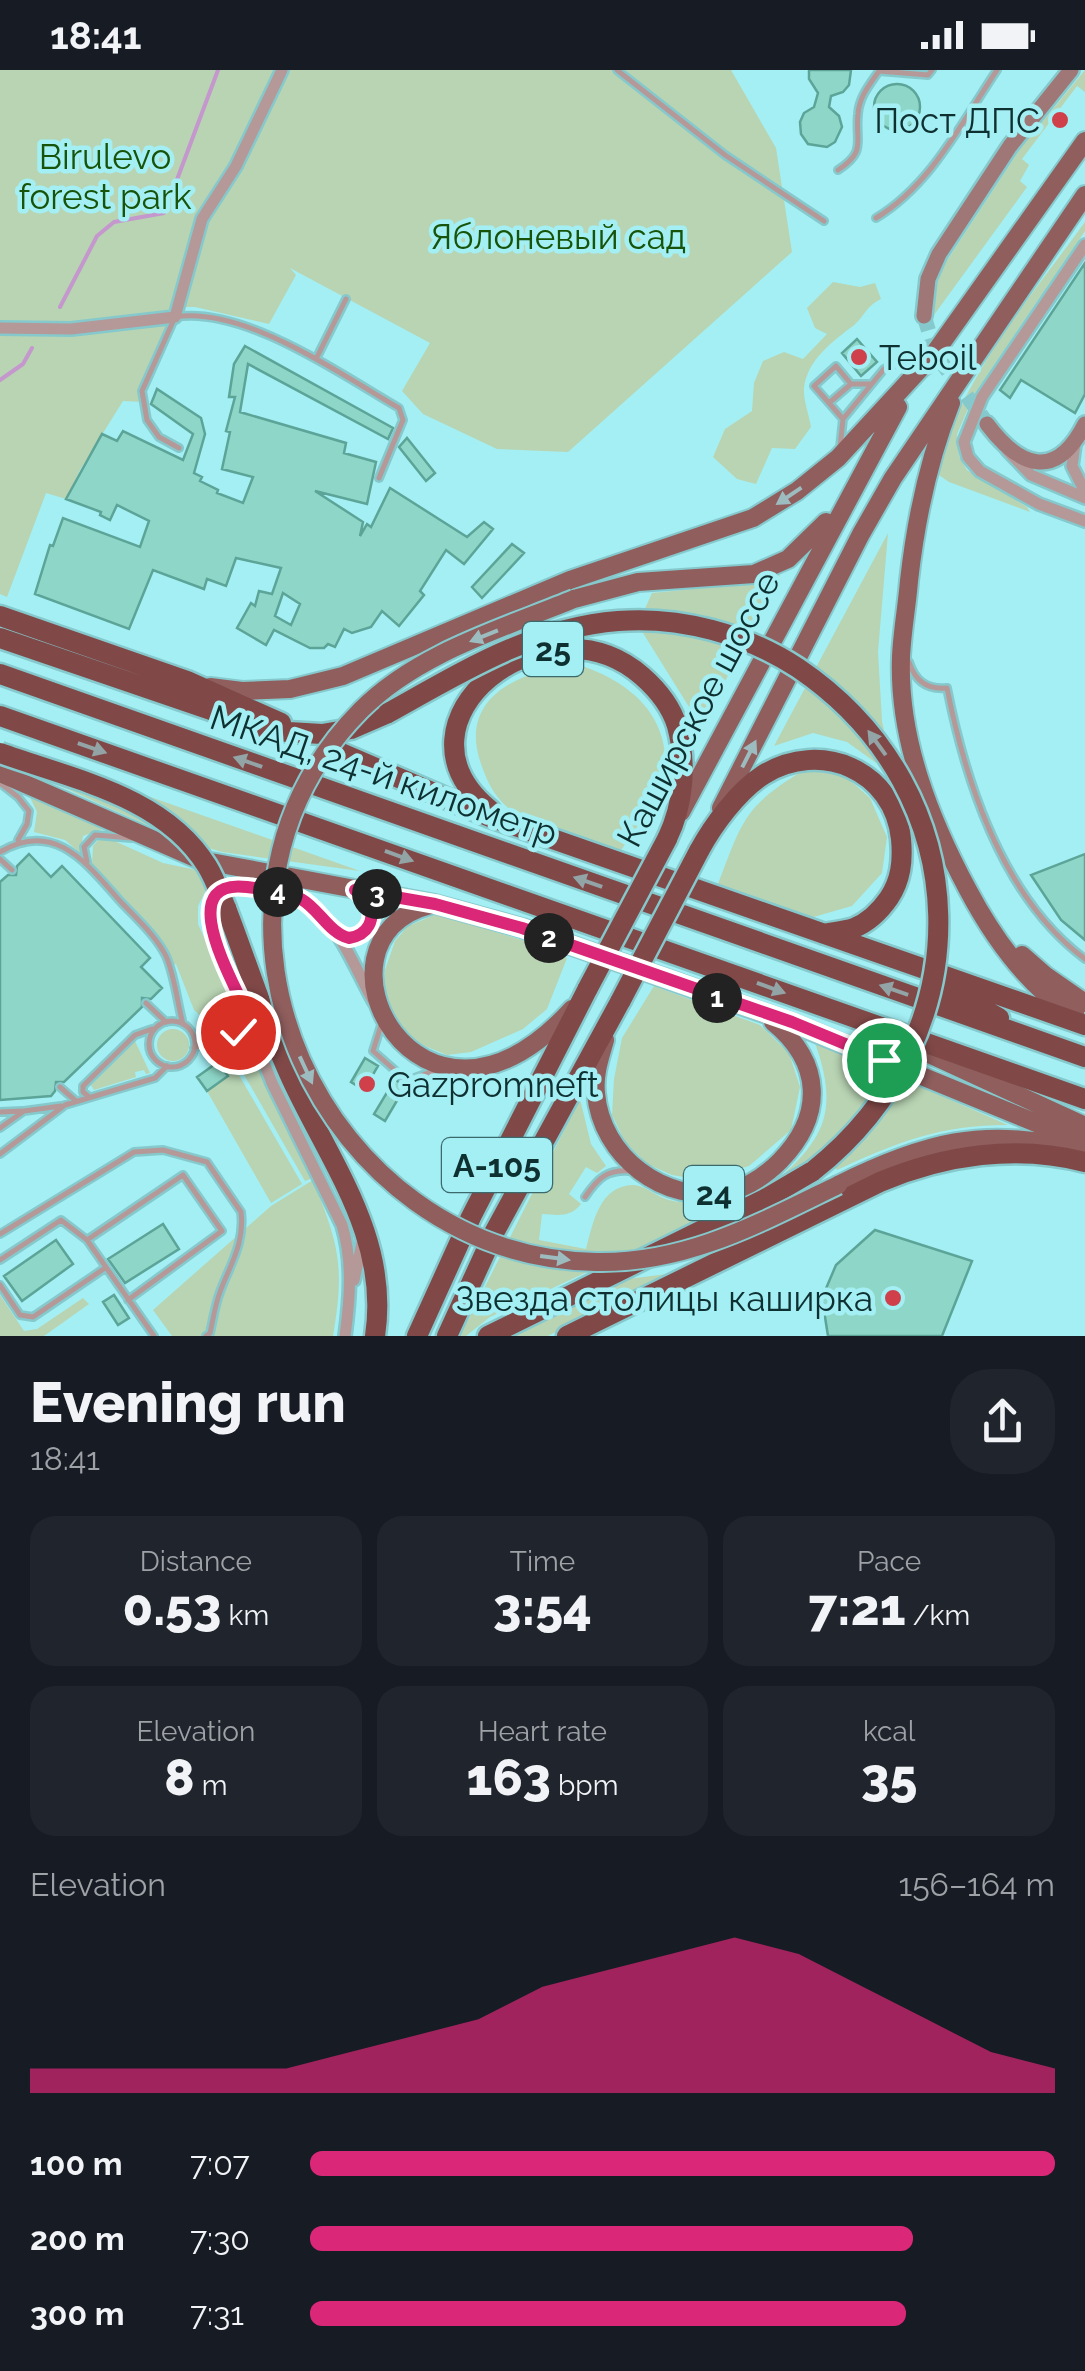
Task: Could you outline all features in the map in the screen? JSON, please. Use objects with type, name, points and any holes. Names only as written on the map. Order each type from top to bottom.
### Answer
[{"type":"highway","points":[[0,616],[188,682],[288,726]]},
{"type":"highway","points":[[0,638],[272,731],[322,734],[351,729],[388,714],[511,646],[579,625],[622,620],[664,622],[708,628],[750,642],[808,675],[850,710],[875,739],[916,806],[936,877],[938,946],[932,984],[922,1023],[893,1085],[854,1135],[813,1171],[766,1199],[488,1336]]},
{"type":"highway","name":"25","points":[[514,824],[488,809],[460,776],[456,728],[465,704],[492,674],[537,651],[564,647],[588,649],[632,667],[665,701],[675,720],[684,772],[671,830]]},
{"type":"highway","name":"МКАД, 24-й километр","points":[[0,674],[1085,1057]]},
{"type":"highway","name":"МКАД, 24-й километр","points":[[0,716],[1085,1099]]},
{"type":"highway","points":[[341,752],[490,817],[844,942],[954,991],[1040,1041]]},
{"type":"highway","points":[[0,753],[117,794],[154,813],[174,827],[200,856],[226,908],[292,1081],[365,1226],[378,1289],[375,1336]]},
{"type":"highway","points":[[702,846],[735,801],[760,777],[778,767],[821,758],[846,764],[863,774],[880,788],[899,824],[902,870],[889,898],[869,920],[853,928],[822,934]]},
{"type":"highway","name":"Каширское шоссе","points":[[417,1336],[471,1217],[671,830]]},
{"type":"highway","name":"Каширское шоссе","points":[[448,1336],[495,1232],[702,846]]},
{"type":"highway","points":[[844,942],[1085,1023]]},
{"type":"highway","points":[[567,1336],[916,1168],[986,1154],[1046,1154],[1085,1162]]},
{"type":"main road","points":[[924,316],[928,279],[940,254],[1010,146],[1071,70]]},
{"type":"main road","name":"Каширское шоссе","points":[[671,830],[884,431],[927,360],[1085,141]]},
{"type":"main road","name":"Каширское шоссе","points":[[702,846],[861,534],[912,448],[1085,194]]},
{"type":"main road","points":[[188,682],[260,691],[290,689],[343,676],[570,580],[752,518],[798,491],[838,458],[927,360]]},
{"type":"main road","points":[[963,373],[930,456],[915,534],[903,635],[902,689],[912,754],[934,818],[988,925],[1046,995],[1085,1023]]},
{"type":"main road","points":[[987,424],[1004,447],[1022,458],[1044,461],[1062,455],[1077,440],[1085,424]]},
{"type":"main road","points":[[848,495],[802,549],[772,568],[734,576],[638,582],[574,599],[456,647],[410,671],[363,708],[340,732],[305,786],[279,854],[270,936],[283,1011],[308,1077],[344,1135],[390,1182],[452,1225],[519,1252],[592,1262],[666,1256],[724,1240],[909,1152],[966,1140],[1032,1141],[1085,1152]]},
{"type":"main road","points":[[0,773],[200,860],[435,904],[522,928],[792,1022],[1085,1143]]},
{"type":"main road","points":[[973,899],[1022,954],[1085,1003]]},
{"type":"main road","points":[[435,904],[405,916],[384,939],[374,968],[373,984],[383,1019],[406,1048],[444,1067],[485,1067],[540,1042],[585,992]]},
{"type":"main road","name":"24","points":[[616,1009],[596,1072],[600,1118],[608,1136],[639,1171],[681,1191],[705,1194],[746,1186],[767,1174],[800,1137],[812,1105],[809,1066],[790,1035],[765,1015]]},
{"type":"main road","points":[[848,1016],[1085,1126]]},
{"type":"street","points":[[0,328],[71,330],[175,317],[202,219],[242,154],[282,70]]},
{"type":"street","points":[[1085,245],[982,398],[964,442],[968,458],[980,471],[1039,504],[1085,521]]},
{"type":"street","points":[[1077,440],[1072,466],[1085,495]]},
{"type":"street","points":[[1004,447],[1031,475],[1085,495]]},
{"type":"street","points":[[350,1294],[348,1245],[342,1225],[278,1095],[209,922],[211,905],[221,892],[241,886],[291,894],[311,905],[330,926],[349,938],[370,926],[371,905],[355,890]]},
{"type":"street","points":[[330,926],[383,1019]]},
{"type":"street","points":[[345,1336],[365,1226]]},
{"type":"lane","points":[[616,70],[725,155],[824,221]]},
{"type":"lane","points":[[838,170],[854,160],[860,142],[858,113],[864,91],[879,70],[928,75],[932,70]]},
{"type":"lane","points":[[876,218],[920,184],[997,70]]},
{"type":"lane","points":[[315,360],[346,299]]},
{"type":"lane","points":[[179,448],[159,437],[148,420],[142,391],[175,317],[207,318],[268,332],[399,408],[403,420],[379,478]]},
{"type":"lane","points":[[838,458],[843,419],[870,384],[893,364],[927,360]]},
{"type":"lane","points":[[843,419],[814,386],[836,366],[851,384]]},
{"type":"lane","points":[[829,403],[851,384],[870,384]]},
{"type":"lane","points":[[903,635],[917,678],[930,688],[947,688],[969,776],[1004,858],[1046,923],[1085,959]]},
{"type":"lane","points":[[0,783],[29,811],[17,842],[0,856],[12,870]]},
{"type":"lane","points":[[87,864],[84,848],[95,835],[114,834],[156,844]]},
{"type":"lane","points":[[17,842],[48,841],[67,848],[87,864],[163,950],[171,968],[183,1024],[192,1034],[194,1048]]},
{"type":"lane","points":[[146,1003],[166,1022]]},
{"type":"lane","points":[[0,1154],[66,1106],[155,1078],[167,1066],[185,1063],[194,1048],[228,1033],[243,1005]]},
{"type":"lane","points":[[383,1019],[374,1051],[407,1080],[444,1067]]},
{"type":"lane","points":[[90,1097],[83,1092],[83,1086],[135,1035],[166,1022],[183,1024]]},
{"type":"lane","points":[[155,1028],[149,1041],[152,1054],[167,1066]]},
{"type":"lane","points":[[228,1033],[253,1037]]},
{"type":"lane","points":[[60,1086],[76,1102]]},
{"type":"lane","points":[[0,1112],[66,1106]]},
{"type":"lane","points":[[0,1128],[24,1111]]},
{"type":"lane","points":[[0,1234],[134,1152],[163,1150],[207,1162],[242,1219],[238,1254],[218,1295],[206,1336]]},
{"type":"lane","points":[[585,1196],[598,1178],[608,1172],[639,1171]]},
{"type":"lane","points":[[87,1240],[183,1175],[213,1217],[222,1231],[128,1300]]},
{"type":"lane","points":[[0,1260],[61,1220],[87,1240],[154,1336]]},
{"type":"lane","points":[[0,1285],[20,1315],[33,1318],[106,1268]]},
{"type":"green space","points":[[0,70],[731,70],[776,148],[792,252],[568,452],[497,449],[423,414],[402,391],[430,343],[290,268],[296,275],[269,324],[195,307],[178,307],[142,391],[143,402],[123,401],[66,499],[46,493],[7,597],[0,594]]},
{"type":"green space","points":[[1085,70],[1085,92],[1077,86],[1022,159],[1029,165],[1020,181],[1027,187],[934,315],[936,285],[946,262],[1020,149]]},
{"type":"green space","points":[[1085,222],[1085,231],[975,393],[957,434],[959,456],[967,470],[1030,512],[949,482],[936,473],[947,439],[979,373]]},
{"type":"green space","points":[[833,282],[860,287],[875,283],[881,299],[829,345],[810,369],[804,392],[811,427],[795,449],[772,448],[756,484],[737,479],[713,457],[725,429],[752,411],[754,383],[763,361],[784,352],[803,359],[827,334],[815,328],[807,308]]},
{"type":"green space","points":[[888,533],[878,652],[882,721],[893,775],[847,742],[813,733],[774,746]]},
{"type":"green space","points":[[780,575],[704,722],[699,723],[643,633],[643,613],[652,593],[754,583]]},
{"type":"green space","points":[[575,664],[628,690],[642,702],[661,734],[665,753],[663,783],[618,855],[546,830],[516,814],[496,795],[480,761],[476,738],[487,703],[517,680]]},
{"type":"green space","points":[[6,746],[360,871],[222,852],[178,839],[0,763]]},
{"type":"green space","points":[[804,770],[843,774],[870,798],[887,837],[882,873],[852,906],[810,918],[769,907],[718,884],[740,830],[757,805]]},
{"type":"green space","points":[[28,793],[106,828],[83,836],[80,853],[65,840],[34,832],[37,812]]},
{"type":"green space","points":[[108,838],[163,863],[196,870],[206,890],[198,906],[198,924],[235,1005],[235,1012],[223,1026],[213,1027],[194,1010],[165,947],[92,864],[93,846],[99,839]]},
{"type":"green space","points":[[437,914],[548,948],[567,958],[547,1009],[523,1029],[471,1052],[447,1055],[415,1042],[396,1021],[384,995],[385,970],[395,941],[408,926]]},
{"type":"green space","points":[[654,986],[760,1025],[789,1053],[800,1087],[791,1130],[749,1166],[701,1180],[672,1175],[647,1164],[625,1142],[612,1115],[614,1079],[622,1038]]},
{"type":"green space","points":[[173,1029],[185,1033],[189,1045],[185,1057],[173,1061],[161,1057],[157,1045],[161,1033]]},
{"type":"green space","points":[[241,1038],[313,1178],[305,1181],[227,1045]]},
{"type":"green space","points":[[814,1040],[1008,1125],[961,1128],[920,1137],[837,1170],[823,1151],[765,1190],[801,1157],[822,1125],[826,1088]]},
{"type":"green space","points":[[135,1041],[150,1073],[135,1072],[136,1077],[94,1090],[91,1085]]},
{"type":"green space","points":[[225,1051],[302,1184],[271,1203],[207,1091],[228,1076],[217,1056]]},
{"type":"green space","points":[[580,1099],[591,1144],[606,1166],[597,1173],[586,1167],[569,1194],[581,1204],[573,1212],[542,1214],[539,1240],[586,1249],[599,1208],[612,1192],[622,1187],[638,1186],[677,1202],[731,1200],[734,1204],[490,1317],[466,1336],[460,1336]]},
{"type":"green space","points":[[313,1180],[337,1256],[339,1291],[333,1336],[172,1336],[153,1310],[271,1206]]},
{"type":"green space","points":[[667,1274],[548,1336],[503,1336],[612,1281]]},
{"type":"green space","points":[[0,1295],[24,1331],[37,1329],[83,1298],[89,1304],[44,1336],[0,1336]]},
{"type":"building","points":[[809,70],[851,70],[849,85],[831,96],[829,107],[839,116],[842,127],[835,142],[827,147],[808,144],[801,134],[800,122],[804,113],[814,107],[818,93],[809,79]]},
{"type":"building","points":[[897,84],[913,91],[920,107],[913,123],[897,130],[881,123],[874,107],[881,91]]},
{"type":"building","points":[[1085,263],[1085,394],[1075,413],[1021,380],[1010,398],[1000,390]]},
{"type":"building","points":[[857,339],[877,362],[861,376],[842,353]]},
{"type":"building","points":[[245,346],[393,428],[388,439],[248,364],[240,412],[346,443],[344,453],[376,462],[367,504],[315,491],[363,522],[360,536],[367,524],[371,527],[390,488],[467,537],[484,522],[493,529],[464,564],[446,550],[420,591],[424,595],[399,626],[382,611],[371,627],[352,633],[344,629],[335,647],[328,644],[324,648],[310,648],[274,630],[266,645],[237,628],[251,603],[255,606],[259,591],[272,594],[281,568],[236,558],[226,586],[207,579],[204,589],[153,570],[129,629],[35,594],[63,518],[140,547],[149,521],[117,505],[110,520],[101,512],[66,499],[102,434],[117,441],[123,431],[183,460],[193,434],[151,404],[157,389],[201,418],[205,434],[194,473],[202,477],[200,481],[243,503],[253,477],[222,469],[235,397],[229,397],[234,364]],"holes":[[[283,593],[300,604],[291,625],[275,616]]]},
{"type":"building","points":[[407,438],[435,473],[426,481],[399,447]]},
{"type":"building","points":[[512,544],[524,553],[482,598],[472,587]]},
{"type":"building","points":[[29,854],[51,877],[62,866],[150,958],[141,967],[162,988],[151,999],[142,998],[142,1007],[64,1082],[56,1082],[51,1096],[0,1100],[0,882],[8,875],[16,875],[17,866]]},
{"type":"building","points":[[1085,854],[1085,940],[1061,920],[1031,875]]},
{"type":"building","points":[[365,1058],[378,1066],[364,1090],[351,1082]]},
{"type":"building","points":[[218,1062],[228,1076],[207,1091],[197,1077]]},
{"type":"building","points":[[395,1079],[405,1087],[385,1121],[374,1114]]},
{"type":"building","points":[[163,1224],[179,1249],[125,1283],[108,1259]]},
{"type":"building","points":[[875,1230],[972,1261],[942,1336],[828,1336],[822,1298],[836,1265]]},
{"type":"building","points":[[56,1240],[73,1264],[22,1301],[4,1276]]},
{"type":"building","points":[[114,1295],[129,1318],[118,1325],[103,1302]]},
{"type":"waterway","points":[[172,193],[218,70]]},
{"type":"waterway","points":[[60,307],[97,236],[114,222],[164,213],[168,204]]},
{"type":"waterway","points":[[0,380],[23,364],[32,348]]},
{"type":"tunnel","points":[[924,316],[936,355],[984,419]]},
{"type":"place","name":"Пост ДПС","points":[[1060,120]]},
{"type":"place","name":"Teboil","points":[[859,357]]},
{"type":"place","name":"Gazpromneft","points":[[367,1084]]},
{"type":"place","name":"Звезда столицы каширка","points":[[893,1298]]},
{"type":"route","points":[[238,1032],[228,1033],[243,1005],[210,929],[208,916],[217,896],[236,886],[291,894],[311,905],[336,932],[349,938],[364,932],[372,918],[369,901],[355,890],[435,904],[522,928],[792,1022],[884,1060]]},
{"type":"park label","name":"Birulevo forest park","points":[[105,176]]},
{"type":"park label","name":"Яблоневый сад","points":[[558,236]]}]
